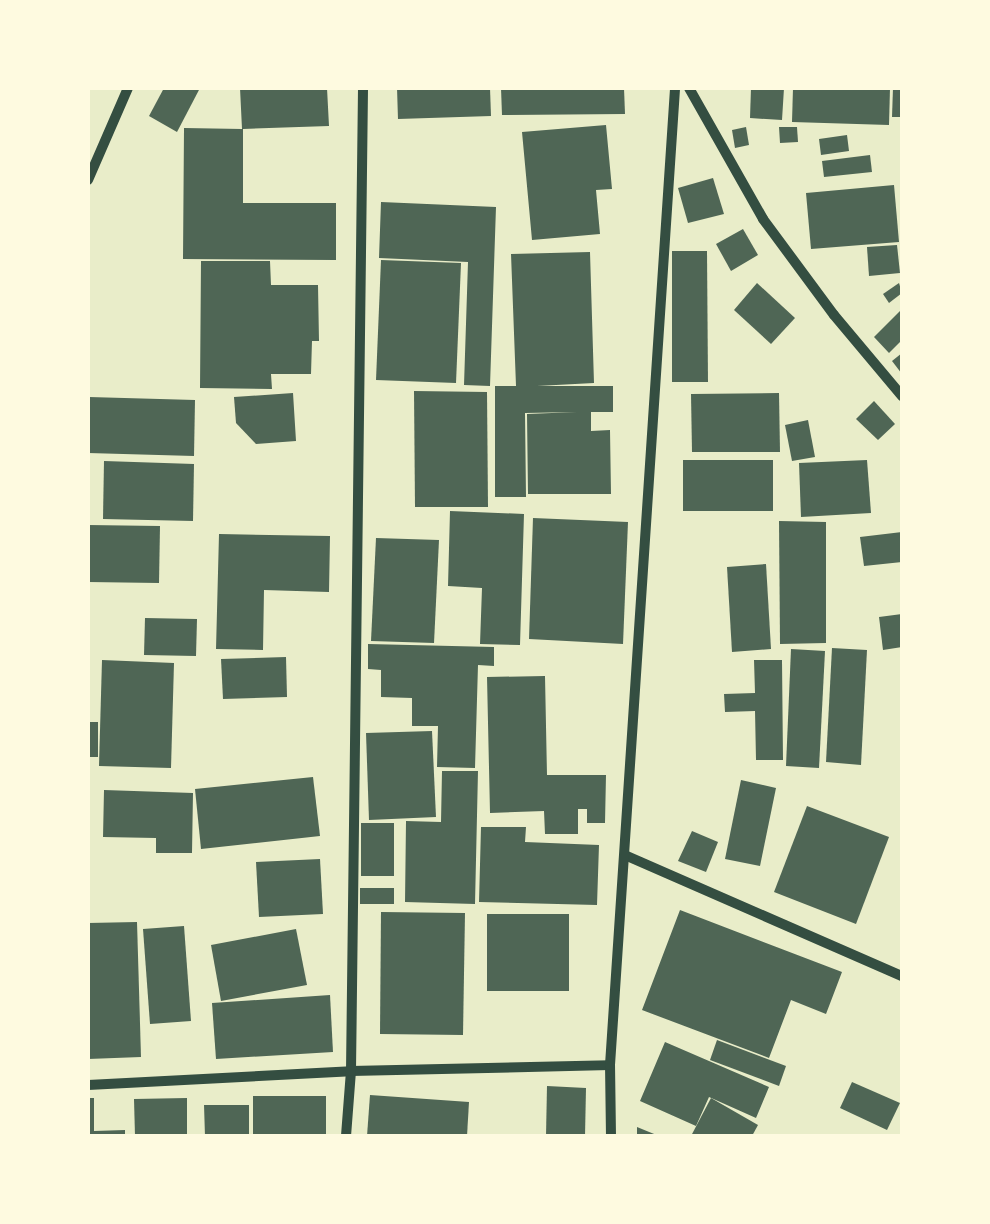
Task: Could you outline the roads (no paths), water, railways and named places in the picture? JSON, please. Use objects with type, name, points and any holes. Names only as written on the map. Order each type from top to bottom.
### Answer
[{"type":"street","points":[[88,180],[128,88]]},
{"type":"street","points":[[346,1136],[351,1072],[363,88]]},
{"type":"street","points":[[612,1136],[610,1065],[627,856],[675,88]]},
{"type":"street","points":[[688,88],[763,219],[834,315],[902,396]]},
{"type":"street","points":[[627,856],[902,976]]},
{"type":"street","points":[[88,1085],[610,1065]]}]
